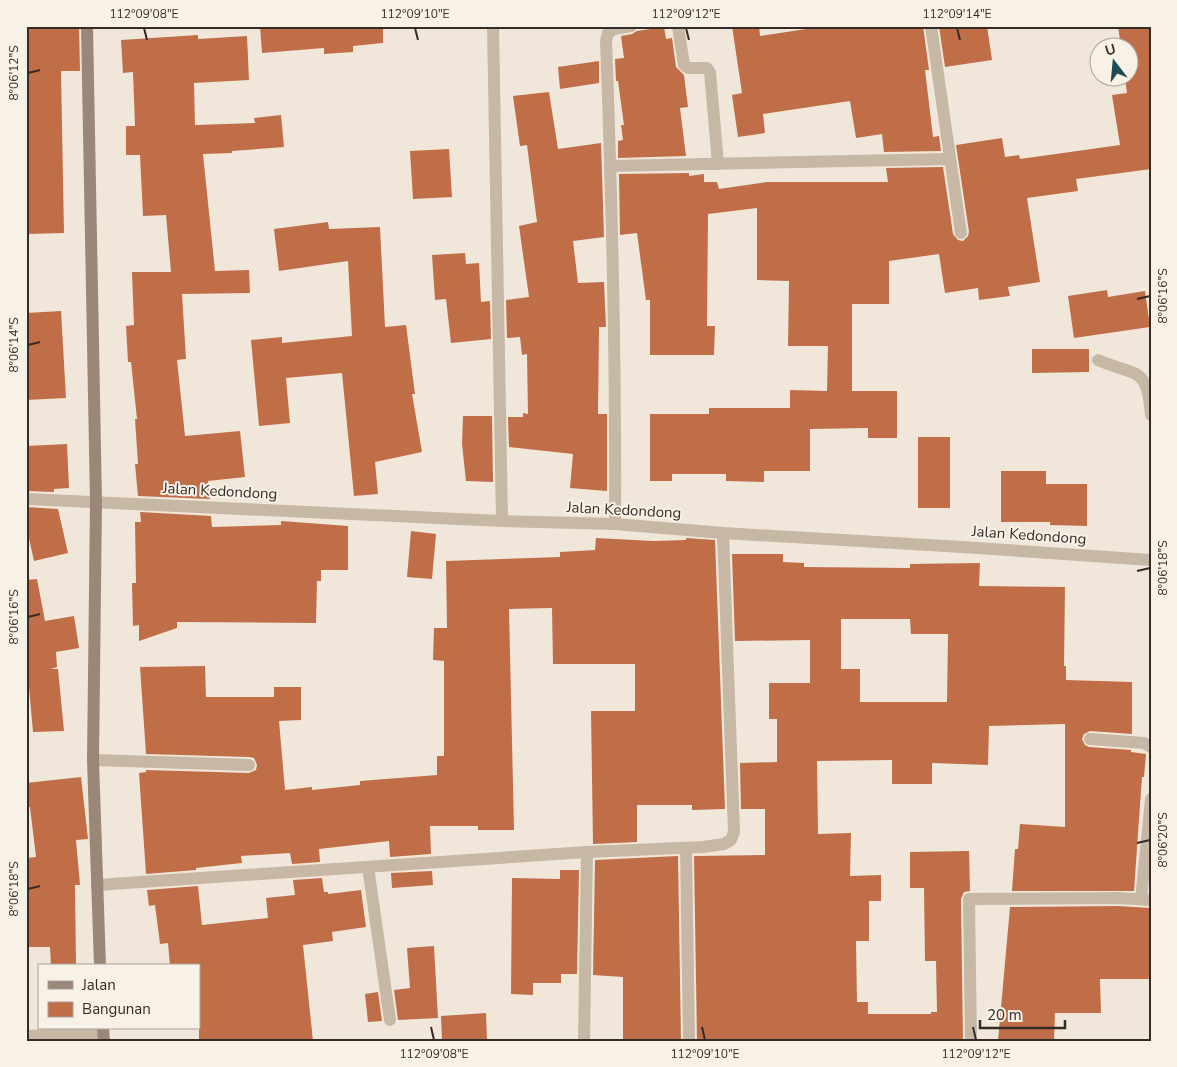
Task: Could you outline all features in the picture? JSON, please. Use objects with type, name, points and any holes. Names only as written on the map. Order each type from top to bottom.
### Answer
[{"type":"main road","points":[[86,26],[96,502],[93,760],[100,964]]},
{"type":"street","points":[[493,26],[502,521]]},
{"type":"street","points":[[615,524],[616,406],[606,41],[608,33],[614,29],[631,26]]},
{"type":"street","points":[[678,26],[684,65],[688,68],[707,68],[710,72],[718,164]]},
{"type":"street","points":[[931,26],[960,234]]},
{"type":"street","points":[[610,166],[950,159]]},
{"type":"street","points":[[1098,360],[1135,372],[1142,378],[1148,388],[1151,414]]},
{"type":"street","name":"Jalan Kedondong","points":[[26,499],[502,521],[615,524],[724,533],[962,546],[1151,560]]},
{"type":"street","points":[[97,885],[588,852],[686,848],[724,844],[731,840],[734,832],[724,533]]},
{"type":"street","points":[[1090,739],[1144,743],[1151,747]]},
{"type":"street","points":[[93,760],[249,765]]},
{"type":"street","points":[[971,1041],[969,899],[1146,900],[1151,800]]},
{"type":"street","points":[[686,848],[690,1041]]},
{"type":"street","points":[[584,1041],[588,852]]},
{"type":"street","points":[[368,867],[390,1020]]},
{"type":"street","points":[[26,1036],[103,1034]]},
{"type":"building","points":[[26,26],[79,26],[80,71],[61,71],[64,233],[26,234]]},
{"type":"building","points":[[260,26],[383,26],[383,43],[353,46],[353,52],[324,54],[324,48],[262,53]]},
{"type":"building","points":[[732,26],[759,26],[760,36],[806,29],[806,26],[923,26],[929,70],[925,70],[933,137],[939,136],[941,151],[884,152],[882,134],[856,138],[850,101],[763,114],[765,133],[738,137],[732,95],[742,93]]},
{"type":"building","points":[[939,26],[987,26],[992,60],[945,67]]},
{"type":"building","points":[[1118,26],[1151,26],[1151,169],[1076,179],[1078,191],[1027,198],[1040,282],[1008,287],[1010,296],[979,300],[978,288],[945,293],[939,254],[889,261],[889,304],[852,304],[852,391],[897,391],[897,438],[868,438],[868,428],[810,429],[810,471],[764,471],[764,482],[726,481],[726,474],[672,474],[672,481],[650,481],[650,414],[709,414],[709,408],[790,408],[790,390],[827,391],[828,346],[788,346],[789,281],[757,280],[757,208],[708,214],[707,326],[715,326],[714,355],[650,355],[650,300],[646,300],[637,233],[620,235],[619,174],[689,173],[689,176],[704,174],[704,182],[717,182],[719,189],[767,182],[888,182],[886,168],[943,167],[953,234],[958,240],[963,241],[969,232],[956,145],[1002,138],[1005,157],[1019,155],[1020,159],[1120,145],[1112,95],[1127,93],[1126,88],[1140,88],[1140,38],[1120,38]]},
{"type":"building","points":[[664,27],[666,39],[672,38],[676,67],[684,75],[688,107],[680,108],[686,156],[618,158],[618,141],[623,140],[621,125],[624,125],[618,81],[616,81],[615,59],[624,58],[621,36],[637,31]]},
{"type":"building","points":[[198,35],[198,39],[247,36],[249,80],[194,83],[195,125],[255,123],[254,118],[281,115],[284,147],[232,151],[232,153],[203,154],[215,271],[249,270],[250,293],[182,294],[186,359],[177,360],[185,436],[240,431],[245,477],[208,481],[210,499],[138,496],[135,464],[138,464],[135,419],[137,419],[131,362],[128,362],[126,326],[134,325],[132,272],[171,272],[166,215],[143,216],[140,155],[126,155],[126,126],[135,126],[133,72],[123,73],[121,40]]},
{"type":"building","points":[[599,61],[599,83],[560,89],[558,67]]},
{"type":"building","points":[[549,92],[558,149],[601,143],[604,237],[573,241],[578,283],[604,282],[606,327],[599,327],[598,414],[607,414],[607,491],[570,488],[573,454],[509,447],[508,417],[523,417],[523,413],[528,414],[527,354],[522,355],[520,337],[507,338],[506,300],[529,297],[519,226],[537,222],[527,145],[520,146],[513,96]]},
{"type":"building","points":[[449,149],[452,197],[413,199],[410,151]]},
{"type":"building","points":[[328,222],[329,229],[380,227],[385,327],[406,325],[415,394],[412,394],[422,452],[375,462],[378,494],[354,496],[342,373],[286,378],[290,423],[259,426],[251,340],[282,337],[282,343],[352,336],[348,261],[279,271],[274,229]]},
{"type":"building","points":[[465,253],[466,264],[479,263],[481,302],[490,301],[491,339],[451,343],[446,299],[435,300],[432,255]]},
{"type":"building","points":[[1107,290],[1108,297],[1145,291],[1150,327],[1074,338],[1068,296]]},
{"type":"building","points":[[61,311],[66,398],[26,400],[26,313]]},
{"type":"building","points":[[1032,349],[1089,349],[1089,372],[1032,373]]},
{"type":"building","points":[[463,416],[492,416],[493,482],[466,481],[462,444]]},
{"type":"building","points":[[918,437],[950,437],[950,508],[918,508]]},
{"type":"building","points":[[67,444],[69,488],[54,489],[54,492],[26,491],[26,446]]},
{"type":"building","points":[[1001,471],[1046,471],[1046,484],[1087,484],[1087,526],[1050,525],[1050,522],[1001,522]]},
{"type":"building","points":[[26,507],[58,509],[68,553],[34,561],[26,525]]},
{"type":"building","points":[[140,512],[211,516],[212,527],[281,525],[281,521],[348,526],[348,570],[321,570],[321,581],[317,581],[316,623],[177,622],[177,628],[139,641],[139,625],[133,626],[132,583],[136,583],[135,522],[141,522]]},
{"type":"building","points":[[411,531],[436,534],[432,579],[407,577]]},
{"type":"building","points":[[596,538],[653,541],[686,540],[686,538],[715,540],[725,809],[692,810],[692,805],[637,805],[637,842],[593,844],[591,711],[635,711],[635,664],[553,664],[552,608],[509,609],[514,830],[478,830],[478,826],[430,826],[431,854],[390,857],[389,841],[319,849],[320,862],[292,864],[290,853],[241,856],[242,863],[196,868],[196,870],[146,874],[139,773],[146,772],[146,770],[249,773],[256,770],[257,765],[254,758],[249,757],[146,754],[140,667],[205,666],[206,697],[274,697],[274,687],[301,687],[301,720],[279,721],[285,790],[312,787],[312,790],[360,785],[360,781],[437,775],[437,756],[444,756],[444,661],[433,660],[434,628],[447,628],[446,561],[560,557],[560,552],[595,550]]},
{"type":"building","points":[[732,554],[783,554],[783,562],[804,563],[804,567],[910,568],[910,564],[980,563],[979,586],[1065,587],[1064,666],[1066,666],[1066,680],[1132,682],[1132,734],[1090,731],[1084,734],[1082,739],[1085,745],[1089,747],[1131,750],[1131,752],[1146,754],[1144,777],[1142,777],[1134,891],[1012,891],[1015,849],[1018,849],[1020,824],[1065,827],[1065,724],[989,726],[988,765],[932,763],[932,784],[892,784],[892,760],[817,761],[818,834],[851,833],[850,876],[881,875],[881,901],[869,901],[869,941],[856,941],[857,1002],[868,1002],[868,1014],[931,1014],[931,1012],[937,1012],[936,961],[925,961],[924,888],[910,888],[910,852],[969,851],[970,891],[964,892],[961,899],[963,1041],[697,1041],[694,856],[765,855],[765,809],[741,809],[740,763],[777,762],[777,719],[769,719],[769,683],[810,683],[810,640],[735,641]],"holes":[[[841,619],[910,619],[911,634],[948,634],[947,702],[860,702],[860,669],[841,669]]]},
{"type":"building","points":[[37,579],[45,621],[74,616],[79,648],[56,652],[57,667],[51,669],[58,669],[64,731],[33,732],[28,676],[26,677],[26,580]]},
{"type":"building","points":[[81,777],[88,839],[76,840],[80,885],[75,885],[76,964],[51,964],[50,947],[26,947],[26,858],[36,857],[30,807],[26,807],[26,783]]},
{"type":"building","points":[[678,856],[681,1041],[623,1041],[623,977],[593,975],[595,860]]},
{"type":"building","points":[[560,870],[579,870],[577,974],[561,974],[561,983],[533,983],[533,995],[511,994],[512,878],[560,879]]},
{"type":"building","points":[[432,871],[433,885],[392,888],[391,873]]},
{"type":"building","points":[[322,878],[324,892],[328,892],[328,894],[361,890],[366,927],[332,932],[333,941],[303,945],[313,1041],[199,1041],[200,964],[170,964],[168,943],[160,944],[155,905],[149,906],[147,890],[198,886],[202,925],[268,918],[266,898],[295,895],[293,880]]},
{"type":"building","points":[[1118,906],[1151,908],[1151,979],[1100,979],[1101,1013],[1055,1013],[1054,1041],[998,1041],[1010,907]]},
{"type":"building","points":[[434,946],[438,1018],[398,1020],[394,990],[410,988],[407,948]]},
{"type":"building","points":[[378,992],[382,1021],[368,1022],[365,994]]},
{"type":"building","points":[[486,1013],[487,1041],[442,1041],[441,1016]]}]
